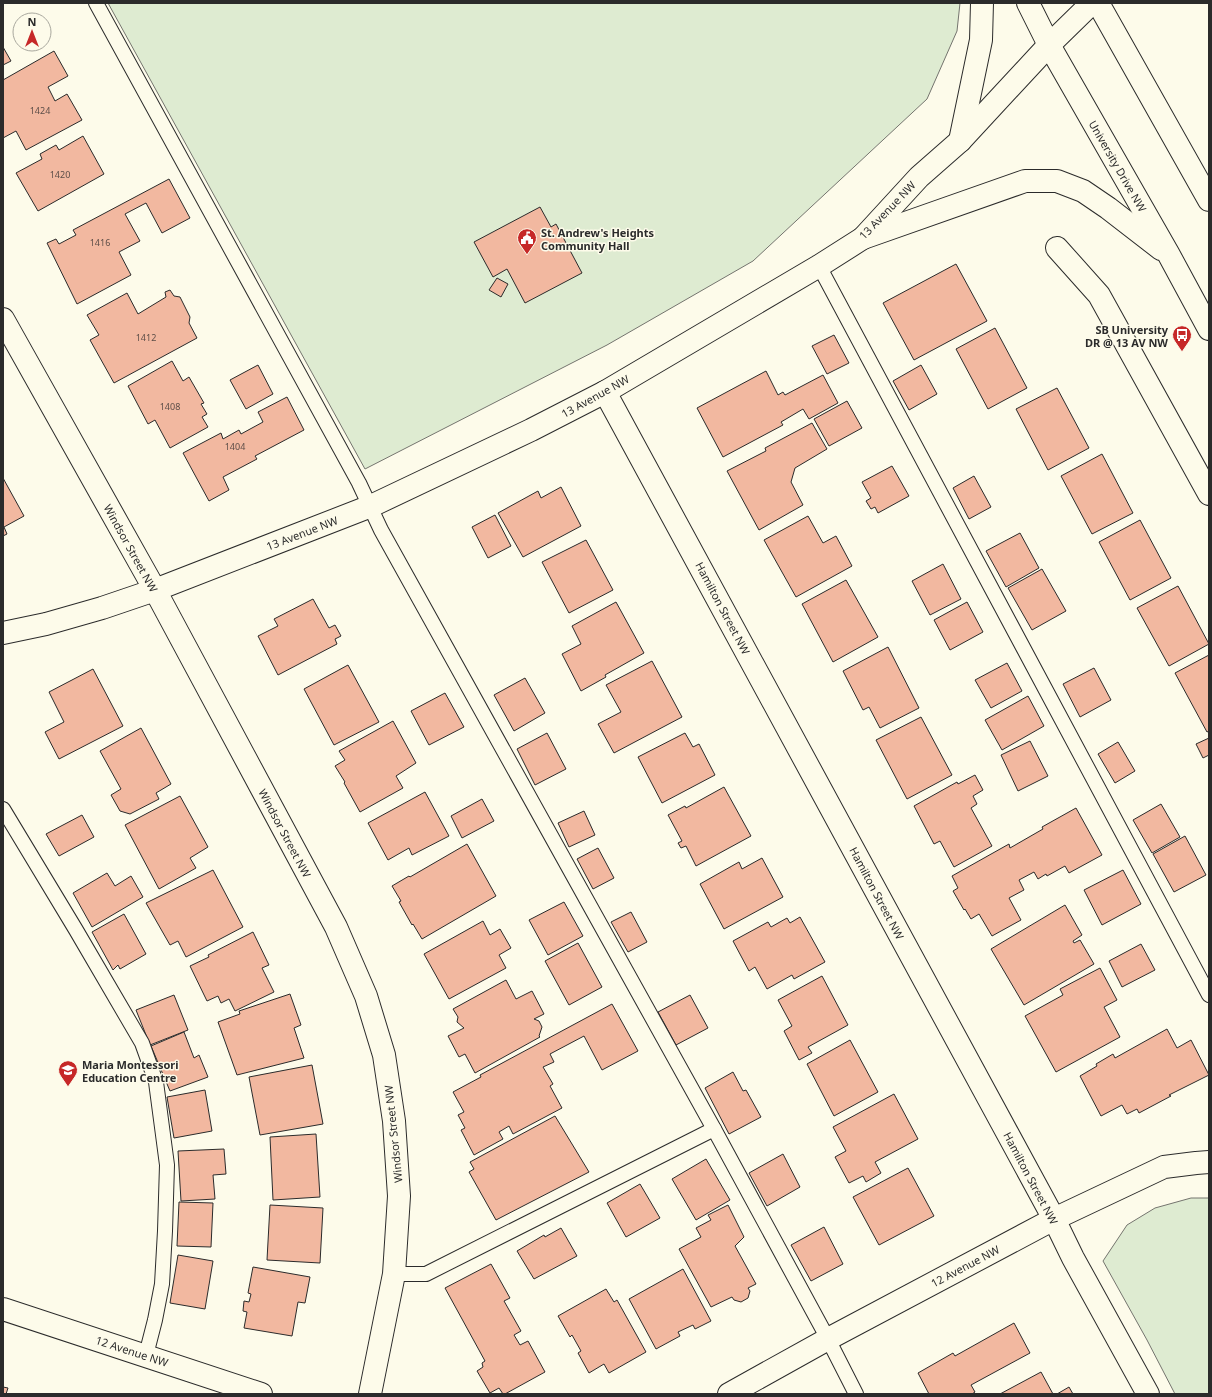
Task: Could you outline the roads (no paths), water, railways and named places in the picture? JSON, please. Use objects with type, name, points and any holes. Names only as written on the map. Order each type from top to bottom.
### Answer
[{"type":"street","points":[[960,141],[981,40],[982,3]]},
{"type":"street","name":"University Drive NW","points":[[1028,3],[1049,45],[1169,255],[1209,329]]},
{"type":"street","name":"13 Avenue NW","points":[[3,633],[46,624],[102,608],[155,590],[371,506],[531,430],[605,392],[819,266],[863,238],[919,177],[960,141],[1049,45],[1092,3]]},
{"type":"street","points":[[1098,3],[1209,200]]},
{"type":"street","points":[[863,238],[1026,181],[1057,181],[1082,191],[1108,208],[1169,255]]},
{"type":"street","points":[[1057,248],[1099,295],[1209,494]]},
{"type":"street","name":"Windsor Street NW","points":[[3,319],[155,590],[336,927],[366,996],[384,1056],[394,1121],[399,1196],[394,1274],[370,1394]]},
{"type":"street","name":"Hamilton Street NW","points":[[605,392],[1148,1394]]},
{"type":"street","name":"12 Avenue NW","points":[[729,1394],[828,1339],[1054,1219],[1164,1167],[1209,1162]]},
{"type":"street","name":"12 Avenue NW","points":[[3,1309],[261,1394]]},
{"type":"lane","points":[[96,3],[371,506],[385,537],[714,1129],[828,1339],[856,1394]]},
{"type":"lane","points":[[819,266],[1209,996]]},
{"type":"lane","points":[[3,809],[142,1042],[156,1082],[167,1165],[165,1231],[162,1284],[146,1355]]},
{"type":"lane","points":[[394,1274],[426,1274],[714,1129]]},
{"type":"place","name":"St. Andrew's Heights Community Hall","points":[[527,255]]},
{"type":"place","name":"SB University DR @ 13 AV NW","points":[[1182,352]]},
{"type":"place","name":"Maria Montessori Education Centre","points":[[68,1087]]}]
